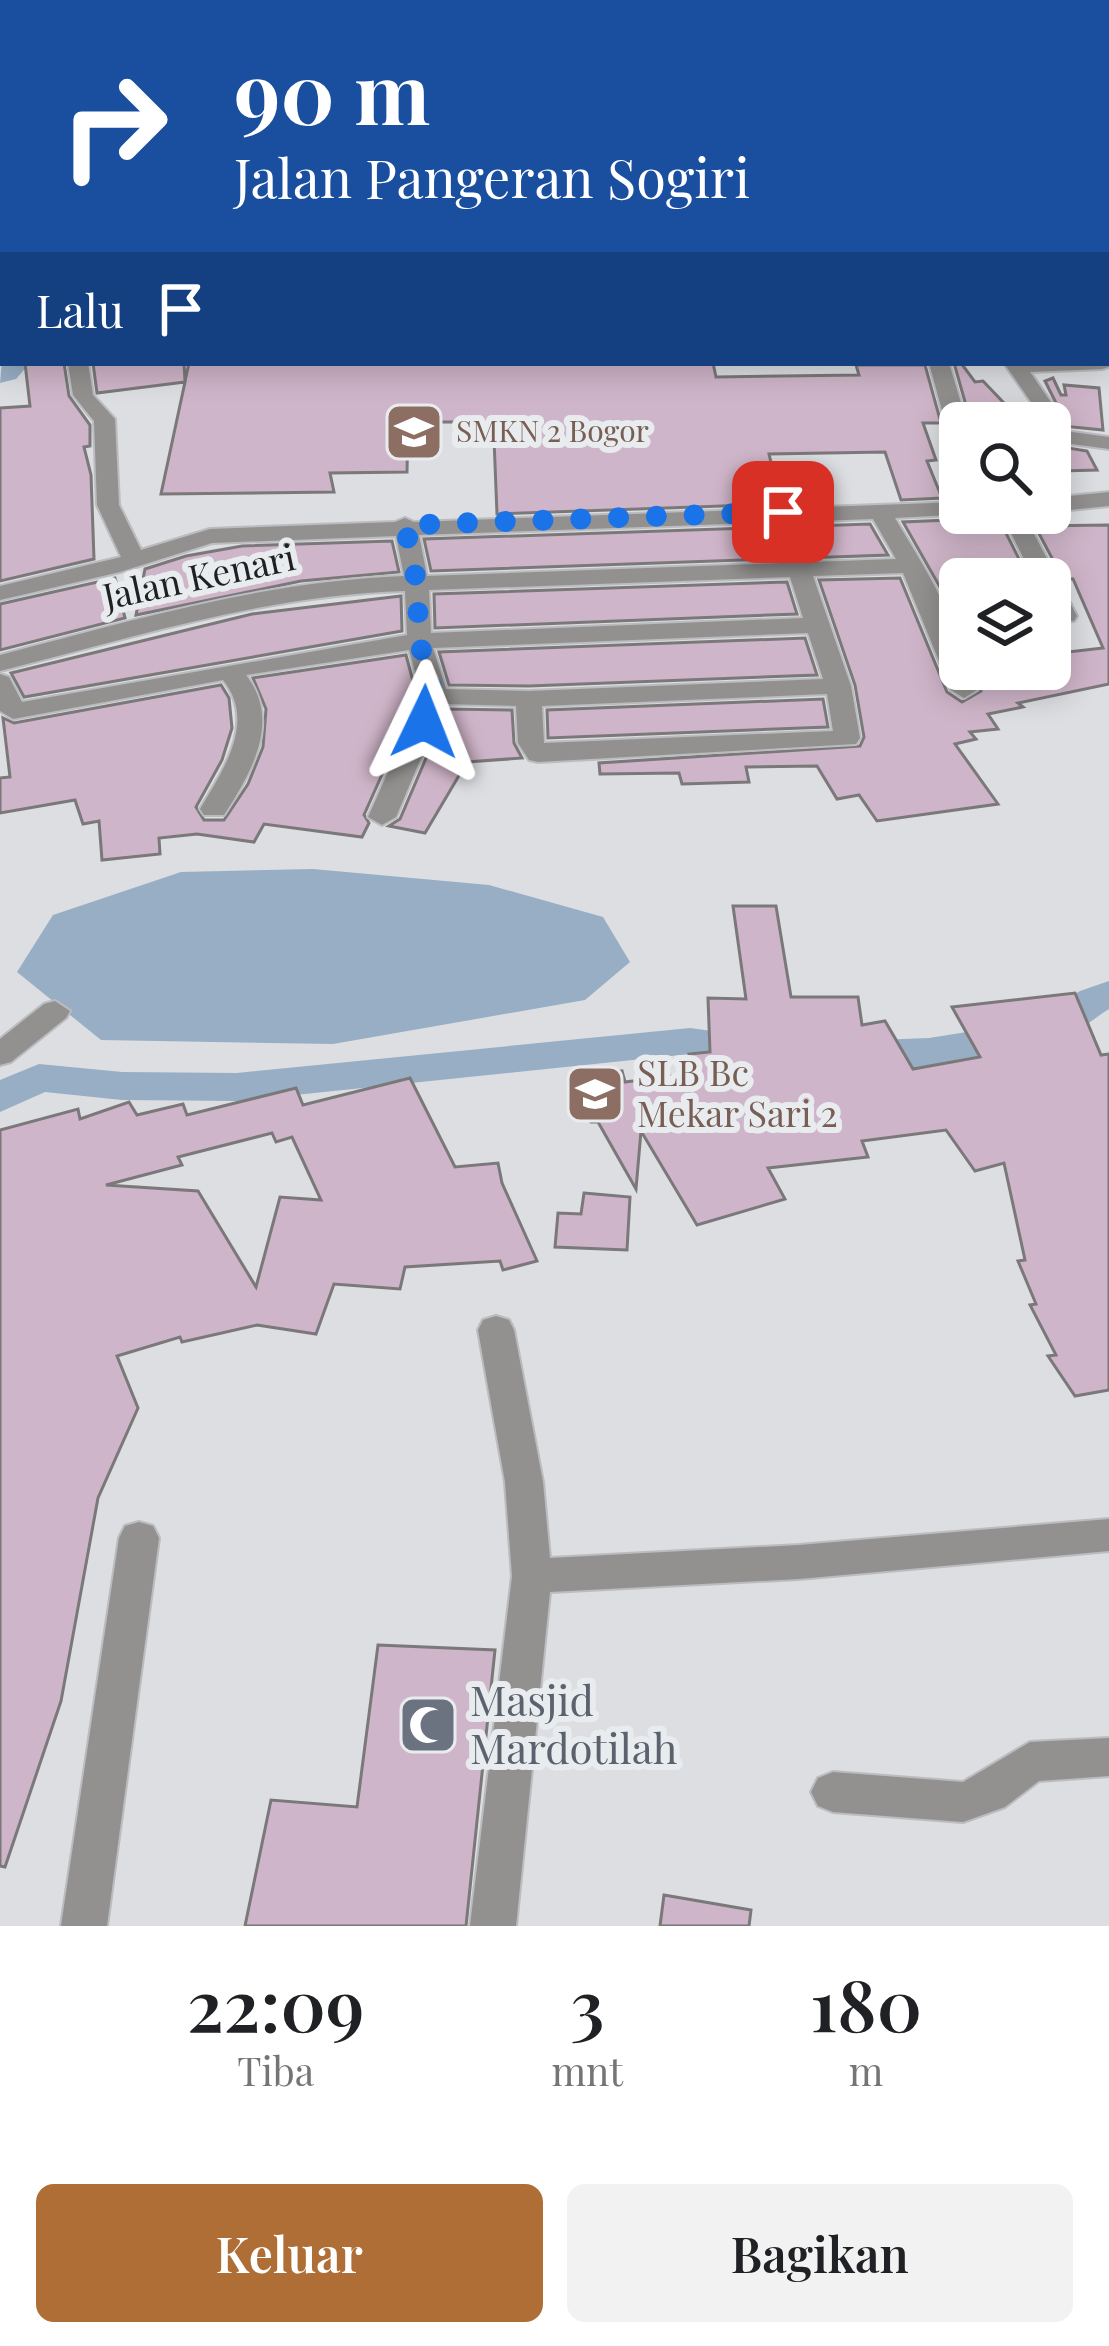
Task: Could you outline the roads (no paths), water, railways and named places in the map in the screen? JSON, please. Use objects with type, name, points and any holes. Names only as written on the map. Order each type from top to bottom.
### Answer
[{"type":"street","points":[[78,366],[77,386],[87,406],[104,419],[108,505],[133,559]]},
{"type":"street","points":[[940,366],[950,402]]},
{"type":"street","points":[[1038,366],[1040,398]]},
{"type":"street","points":[[1071,438],[1109,443]]},
{"type":"street","points":[[1071,504],[1109,500]]},
{"type":"street","points":[[878,509],[912,566],[939,630]]},
{"type":"street","points":[[0,593],[210,536],[405,525],[939,509]]},
{"type":"street","points":[[382,818],[434,696],[419,641],[417,584],[405,525]]},
{"type":"street","name":"Jalan Kenari","points":[[0,663],[102,634],[332,586],[912,566]]},
{"type":"street","points":[[529,699],[532,749],[538,754],[847,738],[838,686],[799,569]]},
{"type":"street","points":[[0,682],[14,711],[229,670],[419,641],[817,625]]},
{"type":"street","points":[[214,808],[240,762],[254,708],[229,670]]},
{"type":"street","points":[[434,696],[529,699],[838,686]]},
{"type":"street","points":[[0,1055],[56,1011]]},
{"type":"street","points":[[493,1926],[532,1576],[524,1482],[496,1330]]},
{"type":"street","points":[[532,1576],[799,1562],[1109,1535]]},
{"type":"street","points":[[84,1926],[139,1538]]},
{"type":"street","points":[[833,1792],[963,1802],[990,1793],[1030,1762],[1109,1757]]},
{"type":"water","points":[[313,869],[489,885],[603,917],[630,962],[585,1000],[333,1044],[101,1040],[17,972],[53,915],[181,872]]},
{"type":"waterway","points":[[0,370],[5,366]]},
{"type":"waterway","points":[[852,1055],[1005,1040],[1054,1025],[1109,994]]},
{"type":"waterway","points":[[0,1098],[39,1078],[122,1086],[237,1087],[690,1041],[763,1050]]},
{"type":"place","name":"SMKN 2 Bogor","points":[[414,432]]},
{"type":"place","name":"SLB Bc Mekar Sari 2","points":[[595,1094]]},
{"type":"place","name":"Masjid Mardotilah","points":[[428,1725]]}]
